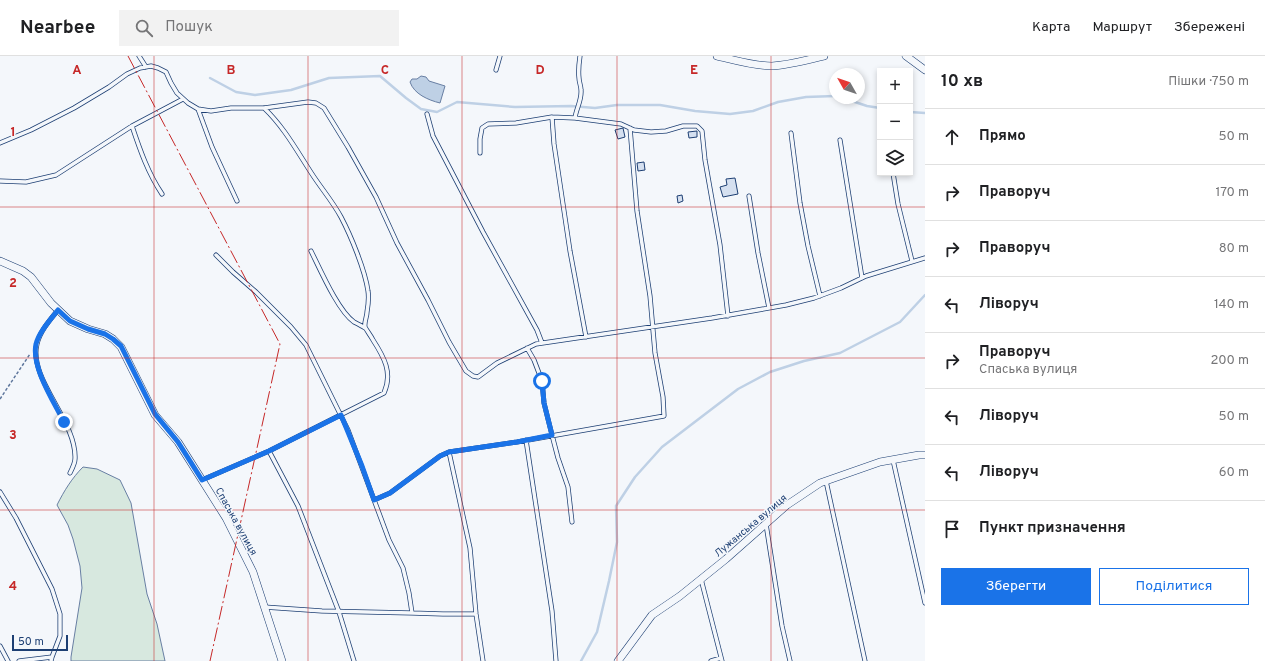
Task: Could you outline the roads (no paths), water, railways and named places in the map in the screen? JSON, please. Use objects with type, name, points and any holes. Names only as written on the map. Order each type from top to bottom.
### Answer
[{"type":"street","points":[[717,56],[738,62],[772,66],[824,56]]},
{"type":"street","points":[[906,56],[925,70]]},
{"type":"street","name":"Спаська вулиця","points":[[0,261],[23,271],[31,277],[51,303],[70,321],[88,329],[105,334],[121,346],[155,414],[178,442],[226,518],[253,572],[282,661]]},
{"type":"street","name":"Лужанська вулиця","points":[[618,661],[652,615],[680,596],[701,579],[787,505],[820,483],[880,462],[925,455]]},
{"type":"lane","points":[[139,56],[146,67]]},
{"type":"lane","points":[[496,70],[500,56]]},
{"type":"lane","points":[[575,118],[581,91],[578,65],[580,56]]},
{"type":"lane","points":[[0,143],[31,130],[74,108],[110,87],[126,74],[140,68],[151,66],[166,72],[177,93],[188,103],[198,109],[211,111],[231,108],[264,108],[308,102],[316,103],[324,108],[376,197],[397,243],[449,342],[466,371],[472,376],[478,377],[497,363],[536,344],[728,316],[786,305],[820,296],[862,278],[925,258]]},
{"type":"lane","points":[[0,181],[26,182],[56,175],[132,126],[183,99]]},
{"type":"lane","points":[[264,108],[274,117],[290,138],[341,216],[359,258],[369,292],[365,328]]},
{"type":"lane","points":[[198,109],[212,147],[237,201]]},
{"type":"lane","points":[[427,114],[433,136],[486,239],[537,330],[542,343]]},
{"type":"lane","points":[[552,117],[555,151],[570,251],[586,337]]},
{"type":"lane","points":[[480,153],[482,128],[488,124],[516,123],[552,117],[575,118],[621,124],[634,130],[651,132],[683,126],[697,126],[702,131],[705,160],[720,245],[728,316]]},
{"type":"lane","points":[[132,126],[140,151],[152,179],[162,194]]},
{"type":"lane","points":[[374,500],[390,493],[440,456],[449,452],[664,416],[663,397],[655,353],[650,296],[638,211],[630,128]]},
{"type":"lane","points":[[791,133],[800,203],[808,246],[820,296]]},
{"type":"lane","points":[[840,140],[862,278]]},
{"type":"lane","points":[[893,176],[898,204],[912,261]]},
{"type":"lane","points":[[749,196],[769,308]]},
{"type":"lane","points":[[202,480],[269,451],[384,393],[388,384],[388,375],[384,358],[365,328],[353,322],[345,312],[331,291],[311,251]]},
{"type":"lane","points":[[216,255],[256,292],[306,345],[341,415],[389,540],[403,568],[412,612]]},
{"type":"lane","points":[[58,310],[41,333],[36,344],[35,359],[40,374],[73,440],[75,460],[70,473]]},
{"type":"lane","points":[[527,348],[534,360],[542,381],[544,403],[558,458],[568,487],[572,522]]},
{"type":"lane","points":[[526,440],[552,611],[556,661]]},
{"type":"lane","points":[[269,451],[298,506],[339,612],[354,661]]},
{"type":"lane","points":[[449,452],[470,548],[476,614],[483,661]]},
{"type":"lane","points":[[893,460],[925,603]]},
{"type":"lane","points":[[826,481],[865,661]]},
{"type":"lane","points":[[0,492],[16,518],[52,589],[60,614],[60,636],[52,659],[19,661]]},
{"type":"lane","points":[[766,523],[782,626],[790,661]]},
{"type":"lane","points":[[701,579],[721,659],[711,661]]},
{"type":"lane","points":[[264,607],[339,612],[476,614]]},
{"type":"lane","points":[[0,646],[8,661]]},
{"type":"water","points":[[421,76],[426,77],[429,81],[445,86],[440,103],[422,96],[412,86],[410,82],[412,79],[417,79]]},
{"type":"waterway","points":[[210,78],[236,92],[255,95],[291,90],[329,78],[380,76],[421,109],[437,112],[457,102],[515,107],[571,106],[595,108],[617,105],[660,105],[695,111],[730,114],[753,111],[778,102],[806,97],[829,96]]},
{"type":"waterway","points":[[861,104],[877,108]]},
{"type":"waterway","points":[[913,112],[925,113]]},
{"type":"waterway","points":[[581,661],[597,632],[609,581],[617,542],[616,506],[635,477],[662,447],[738,389],[770,372],[804,361],[840,353],[900,322],[925,295]]}]
